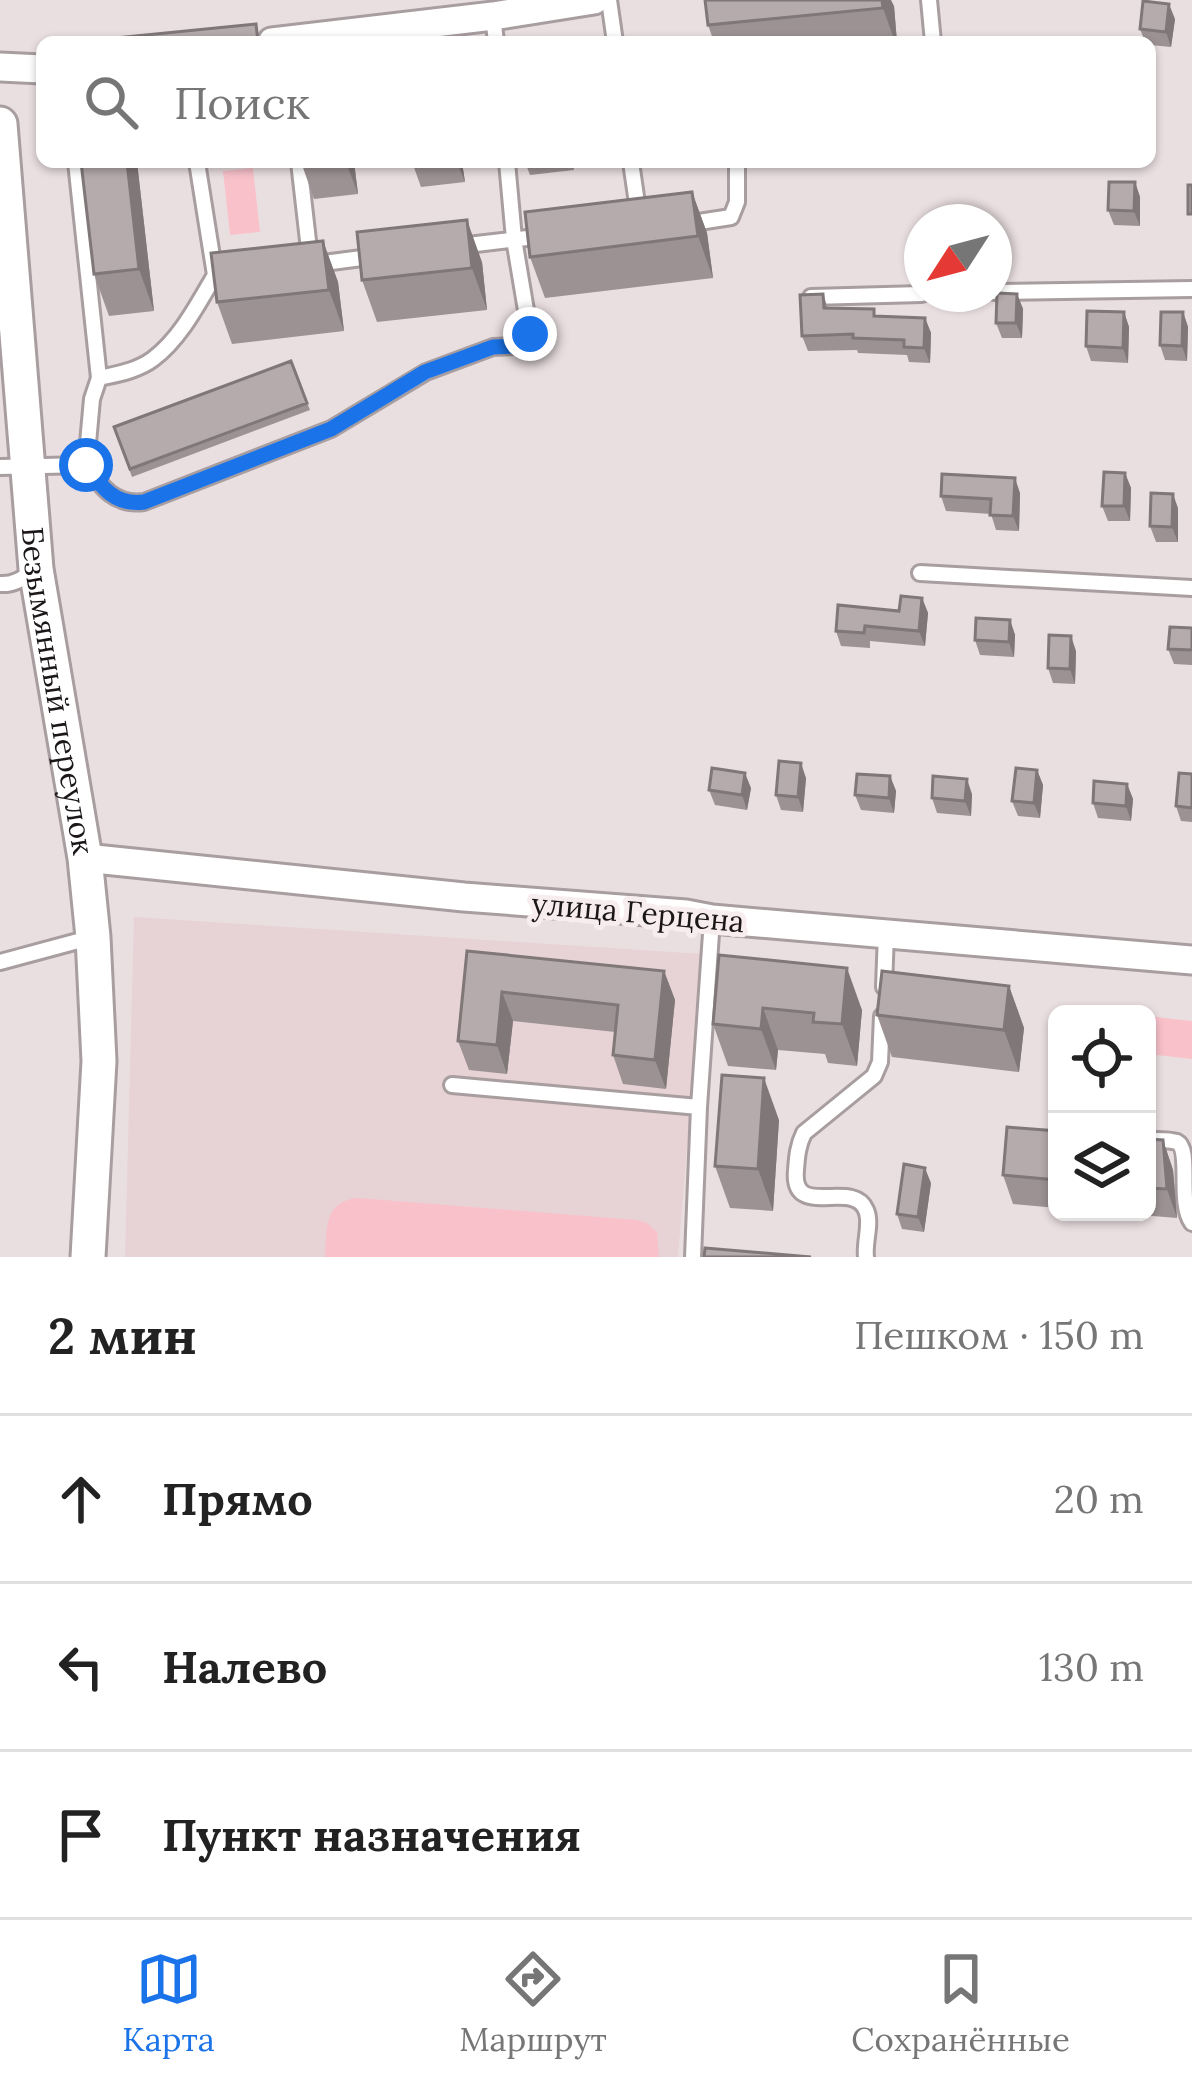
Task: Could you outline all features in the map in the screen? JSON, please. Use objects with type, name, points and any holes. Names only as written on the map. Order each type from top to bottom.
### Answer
[{"type":"street","points":[[371,36],[494,29],[594,0]]},
{"type":"street","points":[[0,67],[36,68]]},
{"type":"street","name":"Безымянный переулок","points":[[0,124],[14,467],[37,569],[85,858],[93,937],[98,1061],[88,1257]]},
{"type":"street","name":"улица Герцена","points":[[85,858],[464,897],[1192,960]]},
{"type":"lane","points":[[609,0],[614,36]]},
{"type":"lane","points":[[929,0],[932,36]]},
{"type":"lane","points":[[77,168],[99,378],[92,399],[86,465],[110,494],[133,503],[331,429],[425,372],[493,347],[526,342],[530,334],[508,168]]},
{"type":"lane","points":[[99,378],[151,361],[171,341],[215,275],[198,168]]},
{"type":"lane","points":[[300,168],[310,265]]},
{"type":"lane","points":[[632,168],[640,228]]},
{"type":"lane","points":[[620,230],[728,220],[737,202],[737,168]]},
{"type":"lane","points":[[446,248],[556,235]]},
{"type":"lane","points":[[286,268],[401,253]]},
{"type":"lane","points":[[215,275],[239,272]]},
{"type":"lane","points":[[1012,292],[1192,289]]},
{"type":"lane","points":[[806,297],[904,294]]},
{"type":"lane","points":[[14,467],[86,465]]},
{"type":"lane","points":[[0,584],[21,580],[37,569]]},
{"type":"lane","points":[[920,573],[1192,588]]},
{"type":"lane","points":[[693,1257],[712,919]]},
{"type":"lane","points":[[866,1257],[868,1212],[862,1203],[852,1198],[809,1196],[795,1182],[804,1133],[874,1076],[880,1062],[886,933]]},
{"type":"lane","points":[[0,962],[93,937]]},
{"type":"lane","points":[[452,1085],[699,1106]]},
{"type":"lane","points":[[1156,1140],[1180,1142],[1186,1148],[1186,1217],[1192,1223]]},
{"type":"shaded area","points":[[253,168],[260,232],[230,235],[223,171]]},
{"type":"shaded area","points":[[134,917],[703,954],[678,1257],[125,1257]]},
{"type":"shaded area","points":[[1156,1017],[1192,1021],[1192,1059],[1156,1055]]},
{"type":"shaded area","points":[[358,1198],[637,1220],[657,1232],[659,1257],[325,1257],[329,1218],[338,1205]]},
{"type":"building","points":[[705,0],[882,0],[883,8],[708,25]]},
{"type":"building","points":[[1143,1],[1169,4],[1166,32],[1140,29]]},
{"type":"building","points":[[256,24],[257,36],[135,36]]},
{"type":"building","points":[[82,168],[128,168],[139,269],[94,274]]},
{"type":"building","points":[[1109,182],[1135,182],[1134,211],[1108,210]]},
{"type":"building","points":[[1188,185],[1192,185],[1192,214],[1188,214]]},
{"type":"building","points":[[692,192],[698,236],[530,257],[525,212]]},
{"type":"building","points":[[467,220],[472,268],[362,280],[357,232]]},
{"type":"building","points":[[323,241],[329,290],[217,302],[211,253]]},
{"type":"building","points":[[823,294],[824,308],[874,309],[874,316],[925,318],[924,348],[904,347],[904,340],[853,338],[853,334],[802,336],[800,295]]},
{"type":"building","points":[[1012,294],[1017,294],[1016,323],[996,323],[996,312],[1012,312]]},
{"type":"building","points":[[1087,311],[1124,312],[1123,348],[1086,346]]},
{"type":"building","points":[[1161,312],[1183,312],[1182,346],[1160,345]]},
{"type":"building","points":[[291,361],[307,403],[130,469],[114,427]]},
{"type":"building","points":[[1104,472],[1125,473],[1124,506],[1102,506]]},
{"type":"building","points":[[942,474],[1015,478],[1013,516],[990,515],[991,499],[941,496]]},
{"type":"building","points":[[1151,493],[1173,494],[1172,527],[1150,526]]},
{"type":"building","points":[[901,596],[922,598],[919,631],[865,626],[864,633],[836,631],[838,605],[899,611]]},
{"type":"building","points":[[976,618],[1010,620],[1009,642],[975,640]]},
{"type":"building","points":[[1170,627],[1192,628],[1192,650],[1168,649]]},
{"type":"building","points":[[1049,635],[1071,636],[1070,669],[1048,668]]},
{"type":"building","points":[[779,761],[801,763],[798,797],[776,795]]},
{"type":"building","points":[[712,768],[745,773],[742,795],[709,790]]},
{"type":"building","points":[[1016,768],[1037,770],[1034,803],[1012,801]]},
{"type":"building","points":[[1179,773],[1192,774],[1192,808],[1176,806]]},
{"type":"building","points":[[857,774],[890,776],[889,798],[855,795]]},
{"type":"building","points":[[933,776],[967,779],[965,801],[932,798]]},
{"type":"building","points":[[1094,781],[1127,784],[1126,806],[1093,803]]},
{"type":"building","points":[[467,951],[664,971],[655,1060],[613,1055],[618,1005],[502,992],[497,1045],[458,1041]]},
{"type":"building","points":[[719,955],[847,968],[842,1024],[813,1022],[814,1013],[763,1008],[761,1029],[713,1024]]},
{"type":"building","points":[[882,971],[1009,986],[1004,1030],[877,1015]]},
{"type":"building","points":[[722,1075],[764,1078],[758,1169],[715,1166]]},
{"type":"building","points":[[1007,1127],[1048,1130],[1048,1179],[1003,1175]]},
{"type":"building","points":[[1156,1140],[1163,1140],[1167,1189],[1156,1188]]},
{"type":"building","points":[[904,1164],[925,1168],[918,1217],[897,1214]]},
{"type":"building","points":[[705,1248],[811,1257],[704,1257]]},
{"type":"route","points":[[86,465],[110,494],[144,502],[331,429],[425,372],[493,347],[515,346],[526,342],[530,334]]}]
